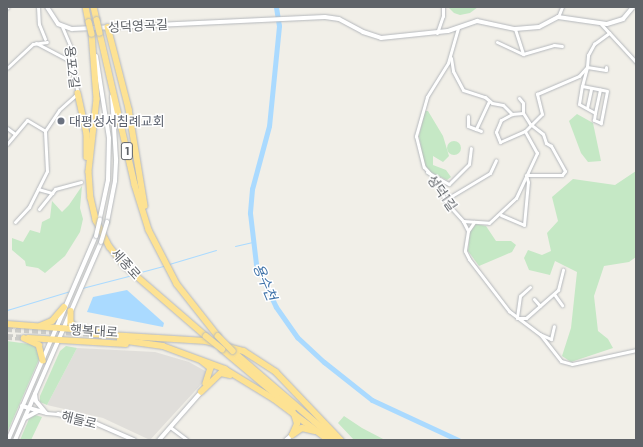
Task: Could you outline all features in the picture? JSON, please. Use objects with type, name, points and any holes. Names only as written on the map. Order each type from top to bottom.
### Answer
[{"type":"highway","name":"세종로","points":[[86,7],[93,42],[97,99],[89,164],[89,187],[96,220],[110,247],[125,266],[140,280],[329,440]]},
{"type":"highway","name":"1","points":[[94,7],[135,185],[157,247],[170,273],[186,299],[218,336],[233,351],[336,440]]},
{"type":"highway","points":[[108,27],[129,109],[144,203],[157,247]]},
{"type":"highway","points":[[78,92],[87,134],[89,187]]},
{"type":"highway","points":[[36,326],[52,321],[64,307]]},
{"type":"highway","points":[[71,311],[71,323],[92,335],[181,339],[219,343],[256,358],[285,381],[341,440]]},
{"type":"highway","name":"행복대로","points":[[7,324],[63,329],[178,350],[194,356]]},
{"type":"highway","points":[[29,326],[33,332],[26,338],[39,346],[42,360]]},
{"type":"highway","name":"행복대로","points":[[26,338],[60,339],[92,335]]},
{"type":"highway","points":[[194,356],[243,380],[294,414],[329,440]]},
{"type":"highway","points":[[194,356],[211,368],[210,378],[201,392]]},
{"type":"highway","points":[[201,392],[221,372],[243,380]]},
{"type":"highway","points":[[292,435],[297,424],[294,414]]},
{"type":"highway","points":[[292,435],[302,428],[318,432]]},
{"type":"street","points":[[7,68],[16,56],[36,43],[46,40],[39,24],[38,7]]},
{"type":"street","name":"용포2길","points":[[45,131],[59,110],[78,92],[70,45],[62,27],[55,20],[47,7]]},
{"type":"street","points":[[437,33],[443,16],[444,7]]},
{"type":"street","points":[[558,17],[562,7]]},
{"type":"street","points":[[437,33],[458,28],[477,21],[515,29],[539,27],[558,17],[601,24],[616,22],[629,14],[633,7]]},
{"type":"street","name":"성덕영곡길","points":[[62,27],[108,27],[333,17],[375,38],[437,33]]},
{"type":"street","points":[[601,24],[636,62]]},
{"type":"street","name":"성덕1길","points":[[458,28],[451,56],[427,97],[417,128],[420,156],[427,172],[436,180],[445,200],[463,221],[468,231]]},
{"type":"street","points":[[515,29],[523,54]]},
{"type":"street","points":[[595,113],[578,104],[587,67],[588,55],[594,44],[609,33]]},
{"type":"street","points":[[8,440],[64,307],[96,236],[100,219],[108,180],[109,138],[104,94],[93,42]]},
{"type":"street","points":[[497,42],[523,54],[554,45],[562,46]]},
{"type":"street","points":[[36,43],[72,62]]},
{"type":"street","points":[[15,440],[78,297],[101,242],[107,222],[115,181],[116,139],[104,52]]},
{"type":"street","name":"성덕1길","points":[[451,56],[453,71],[463,90],[503,105],[512,114]]},
{"type":"street","points":[[587,67],[606,70],[606,67]]},
{"type":"street","points":[[524,113],[512,114],[501,120],[496,132],[500,142],[525,131],[530,124],[542,114],[537,94],[579,76],[587,67]]},
{"type":"street","points":[[582,86],[607,91],[601,123],[594,120],[600,90]]},
{"type":"street","points":[[586,108],[591,89]]},
{"type":"street","points":[[519,98],[523,103],[524,113],[530,124],[543,134],[546,143],[551,146],[565,169],[562,175],[526,175]]},
{"type":"street","points":[[476,128],[489,101]]},
{"type":"street","points":[[468,116],[468,126],[481,131]]},
{"type":"street","points":[[7,144],[30,120],[45,131],[48,168],[26,211],[15,222]]},
{"type":"street","points":[[7,128],[15,134]]},
{"type":"street","points":[[463,221],[490,223],[501,215],[516,198],[537,153],[525,131]]},
{"type":"street","points":[[427,172],[449,184],[469,164],[471,148]]},
{"type":"street","points":[[445,200],[490,173],[496,160]]},
{"type":"street","points":[[501,215],[516,224],[524,225],[528,182],[526,175]]},
{"type":"street","points":[[39,209],[55,189],[81,182]]},
{"type":"street","points":[[38,189],[52,193]]},
{"type":"street","points":[[474,222],[468,231],[466,251],[469,259],[517,318],[540,334],[551,339],[554,326]]},
{"type":"street","points":[[517,318],[526,318],[558,290],[563,270]]},
{"type":"street","points":[[517,318],[520,296],[530,287]]},
{"type":"street","points":[[554,294],[562,305]]},
{"type":"street","points":[[534,299],[540,306]]},
{"type":"street","points":[[540,334],[560,361],[569,365],[636,350]]},
{"type":"street","points":[[159,440],[201,392]]},
{"type":"street","points":[[35,393],[36,402],[46,413]]},
{"type":"street","name":"해들로","points":[[22,406],[46,413],[58,414],[95,423],[134,440]]},
{"type":"street","points":[[24,418],[38,411]]},
{"type":"street","points":[[170,427],[188,440]]},
{"type":"street","points":[[286,440],[292,435]]},
{"type":"shaded area","points":[[77,348],[155,352],[189,362],[207,372],[205,380],[150,440],[103,418],[47,405]]},
{"type":"green space","points":[[448,7],[478,7],[470,13],[460,15],[454,13]]},
{"type":"green space","points":[[425,111],[428,111],[443,136],[449,156],[443,162],[433,156],[433,165],[446,170],[451,177],[447,180],[428,171],[424,163],[419,136]]},
{"type":"green space","points":[[577,114],[593,123],[601,161],[588,162],[581,153],[569,121]]},
{"type":"green space","points":[[454,141],[459,143],[461,148],[459,153],[454,155],[449,153],[447,148],[449,143]]},
{"type":"green space","points":[[636,171],[636,257],[629,262],[604,266],[594,296],[598,331],[608,339],[613,348],[571,362],[562,356],[571,328],[577,272],[555,261],[550,275],[529,270],[524,258],[528,250],[542,255],[551,251],[547,233],[558,221],[552,197],[573,179],[615,185]]},
{"type":"green space","points":[[82,186],[80,208],[83,219],[80,232],[65,256],[45,273],[38,268],[26,266],[25,261],[12,250],[12,238],[23,242],[30,230],[40,233],[42,222],[50,218],[52,201],[62,212],[69,205]]},
{"type":"green space","points":[[476,224],[486,226],[496,241],[511,241],[516,245],[512,252],[479,266],[468,251],[470,232]]},
{"type":"green space","points":[[7,341],[36,345],[40,357],[7,433]]},
{"type":"green space","points":[[66,346],[77,348],[47,405],[40,402],[40,396],[60,351]]},
{"type":"green space","points":[[35,415],[42,417],[31,440],[20,440],[29,419]]},
{"type":"green space","points":[[344,416],[362,428],[385,440],[354,440],[338,423]]},
{"type":"water","points":[[127,290],[164,323],[163,327],[87,312],[93,297]]},
{"type":"waterway","name":"용수천","points":[[276,7],[279,26],[269,126],[252,189],[250,213],[256,264],[276,307],[297,337],[324,362],[372,400],[458,440]]},
{"type":"waterway","points":[[235,246],[253,242]]},
{"type":"waterway","points":[[169,264],[216,250]]},
{"type":"waterway","points":[[137,273],[164,266]]},
{"type":"waterway","points":[[82,288],[132,275]]},
{"type":"waterway","points":[[7,310],[70,291]]},
{"type":"tunnel","points":[[7,329],[94,334]]},
{"type":"tunnel","points":[[7,337],[28,338]]},
{"type":"place","name":"대평성서침례교회","points":[[61,121]]}]
